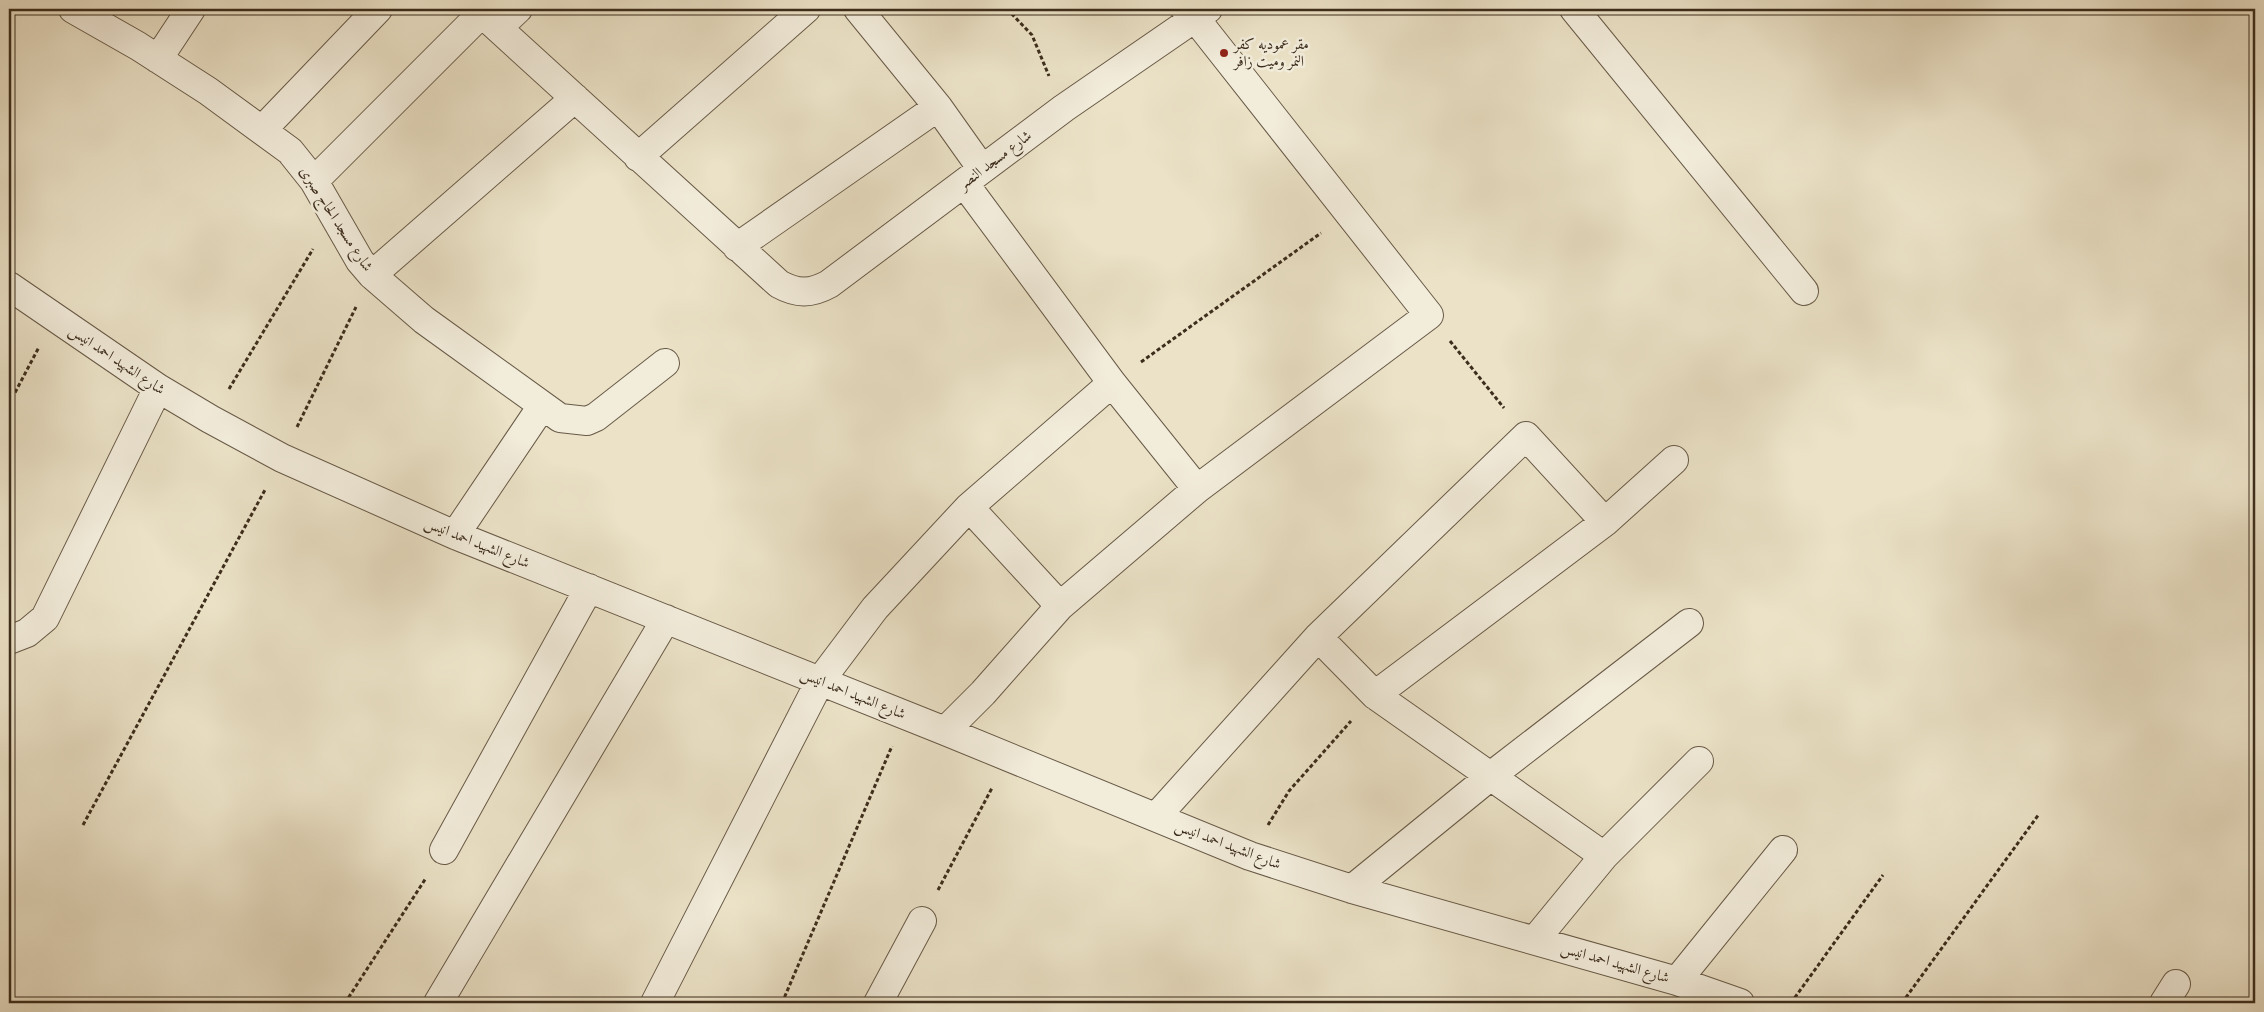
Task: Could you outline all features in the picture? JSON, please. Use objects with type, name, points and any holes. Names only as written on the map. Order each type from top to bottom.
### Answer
[{"type":"street","name":"شارع مسجد الحاج صبرى","points":[[73,9],[158,59],[263,129],[290,151],[314,181],[360,261],[372,275],[424,320],[560,418],[587,421],[596,417],[665,363]]},
{"type":"street","points":[[158,59],[191,9]]},
{"type":"street","points":[[263,129],[378,9]]},
{"type":"street","points":[[314,181],[486,16],[518,9]]},
{"type":"street","points":[[638,158],[806,9]]},
{"type":"street","points":[[858,9],[938,107],[973,176],[1112,384],[1197,489]]},
{"type":"street","points":[[1574,9],[1804,290]]},
{"type":"street","points":[[945,730],[983,693],[1060,606],[1197,489],[1429,315],[1347,214],[1196,12]]},
{"type":"street","name":"شارع مسجد النصر","points":[[737,247],[779,284],[791,291],[816,291],[823,288],[1196,12]]},
{"type":"street","points":[[486,16],[638,158],[737,247],[938,107]]},
{"type":"street","points":[[372,275],[574,98]]},
{"type":"street","name":"شارع الشهيد احمد انيس","points":[[9,286],[158,388],[210,420],[282,458],[455,534],[945,730],[1250,856],[1352,889],[1677,981],[1740,1003]]},
{"type":"street","points":[[655,1003],[820,680],[875,608],[969,507],[1112,384]]},
{"type":"street","points":[[9,640],[27,633],[45,618],[158,388]]},
{"type":"street","points":[[455,534],[542,406]]},
{"type":"street","points":[[1156,817],[1318,637],[1526,436],[1605,522]]},
{"type":"street","points":[[1375,694],[1605,522],[1674,460]]},
{"type":"street","points":[[969,507],[1060,606]]},
{"type":"street","points":[[444,850],[589,588]]},
{"type":"street","points":[[438,1003],[666,619]]},
{"type":"street","points":[[1352,889],[1492,775],[1689,623]]},
{"type":"street","points":[[1318,637],[1375,694],[1604,856]]},
{"type":"street","points":[[1535,940],[1604,856],[1699,761]]},
{"type":"street","points":[[1677,981],[1783,850]]},
{"type":"street","points":[[878,1003],[922,921]]},
{"type":"path","points":[[1007,9],[1032,35],[1064,108]]},
{"type":"path","points":[[210,420],[334,214]]},
{"type":"path","points":[[1112,384],[1347,214]]},
{"type":"path","points":[[83,825],[282,458],[372,275]]},
{"type":"path","points":[[1429,315],[1526,436]]},
{"type":"path","points":[[9,404],[54,318]]},
{"type":"path","points":[[1250,856],[1289,791],[1375,694]]},
{"type":"path","points":[[782,1003],[906,715]]},
{"type":"path","points":[[922,921],[1009,756]]},
{"type":"path","points":[[1902,1003],[2039,814]]},
{"type":"path","points":[[345,1003],[444,850]]},
{"type":"path","points":[[1791,1003],[1883,875]]},
{"type":"place","name":"مقر عموديه كفر النمر وميت زافر","points":[[1224,53]]}]
